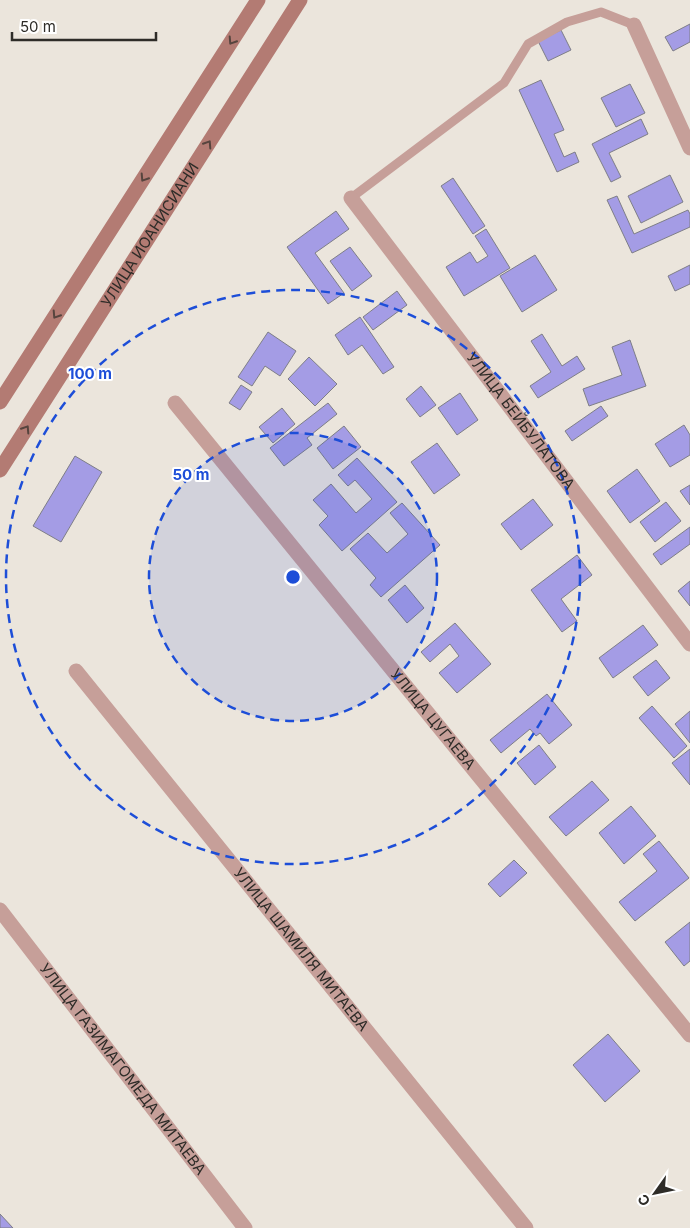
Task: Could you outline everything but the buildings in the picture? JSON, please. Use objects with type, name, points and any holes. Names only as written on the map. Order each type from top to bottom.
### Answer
[{"type":"main road","points":[[0,402],[258,0]]},
{"type":"main road","name":"УЛИЦА ИОАНИСИАНИ","points":[[0,470],[300,0]]},
{"type":"street","points":[[634,25],[690,148]]},
{"type":"street","name":"УЛИЦА БЕЙБУЛАТОВА","points":[[350,198],[690,644]]},
{"type":"street","name":"УЛИЦА ЦУГАЕВА","points":[[175,403],[690,1035]]},
{"type":"street","name":"УЛИЦА ШАМИЛЯ МИТАЕВА","points":[[76,671],[526,1228]]},
{"type":"street","name":"УЛИЦА ГАЗИМАГОМЕДА МИТАЕВА","points":[[0,910],[245,1228]]},
{"type":"lane","points":[[350,198],[504,83],[528,44],[567,22],[601,12],[634,25]]}]
